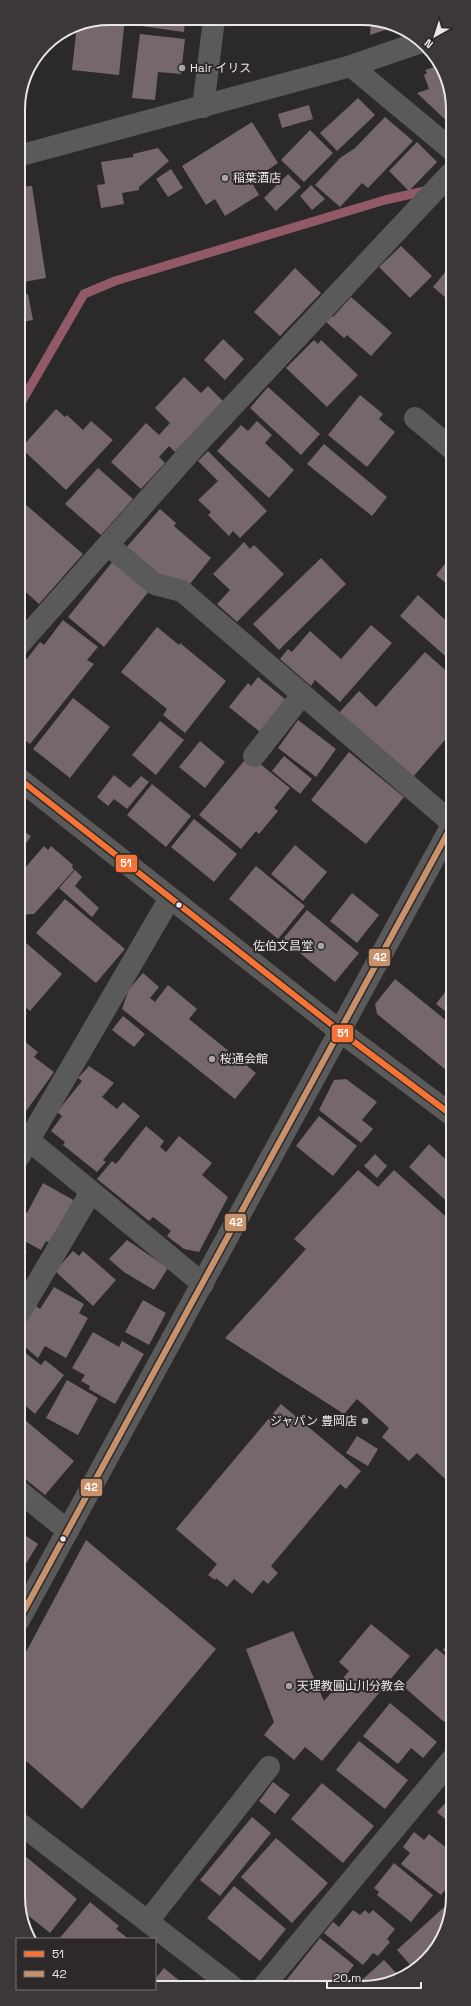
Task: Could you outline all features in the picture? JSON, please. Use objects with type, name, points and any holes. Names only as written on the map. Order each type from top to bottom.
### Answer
[{"type":"street","points":[[204,107],[213,25]]},
{"type":"street","points":[[25,154],[204,107],[351,66],[415,44]]},
{"type":"street","points":[[351,66],[446,145]]},
{"type":"street","points":[[25,638],[199,442],[446,178]]},
{"type":"street","points":[[415,418],[446,444]]},
{"type":"street","points":[[108,545],[155,584],[182,591],[446,819]]},
{"type":"street","points":[[254,756],[302,694]]},
{"type":"street","points":[[25,784],[341,1032],[446,1111]]},
{"type":"street","points":[[25,1609],[341,1032],[446,835]]},
{"type":"street","points":[[25,1138],[170,898]]},
{"type":"street","points":[[25,1145],[90,1192],[203,1284]]},
{"type":"street","points":[[25,1304],[90,1192]]},
{"type":"street","points":[[25,1496],[68,1531]]},
{"type":"street","points":[[268,1981],[446,1766]]},
{"type":"street","points":[[148,1921],[269,1767]]},
{"type":"street","points":[[25,1828],[225,1981]]},
{"type":"building","points":[[124,25],[119,75],[72,70],[76,31],[98,26]]},
{"type":"building","points":[[141,25],[185,25],[184,32]]},
{"type":"building","points":[[371,26],[388,29],[370,35]]},
{"type":"building","points":[[140,34],[185,39],[181,74],[158,72],[155,100],[132,98]]},
{"type":"building","points":[[434,67],[440,77],[445,98],[446,120],[417,93],[429,89],[424,75],[427,73],[425,70]]},
{"type":"building","points":[[358,98],[375,115],[337,151],[320,133]]},
{"type":"building","points":[[309,105],[313,119],[282,128],[278,114]]},
{"type":"building","points":[[385,117],[413,141],[368,188],[362,183],[340,207],[315,185],[340,158],[355,148]]},
{"type":"building","points":[[252,122],[278,163],[251,181],[259,195],[225,216],[215,199],[206,205],[182,166]]},
{"type":"building","points":[[310,130],[333,153],[304,182],[281,160]]},
{"type":"building","points":[[417,142],[437,162],[409,191],[389,171]]},
{"type":"building","points":[[158,148],[169,161],[139,187],[139,190],[122,193],[124,204],[101,208],[97,185],[105,184],[101,162],[133,157],[133,154]]},
{"type":"building","points":[[171,169],[183,188],[168,197],[156,179]]},
{"type":"building","points":[[288,174],[301,187],[276,211],[264,198]]},
{"type":"building","points":[[311,185],[325,199],[312,210],[300,196]]},
{"type":"building","points":[[25,186],[32,186],[46,278],[25,282]]},
{"type":"building","points":[[401,246],[432,276],[410,298],[379,267]]},
{"type":"building","points":[[295,268],[321,293],[280,336],[254,312]]},
{"type":"building","points":[[446,271],[446,298],[433,287]]},
{"type":"building","points":[[28,294],[33,320],[25,322],[25,295]]},
{"type":"building","points":[[351,297],[392,333],[371,356],[347,335],[344,338],[325,321],[331,315],[333,317]]},
{"type":"building","points":[[223,339],[244,359],[225,380],[204,360]]},
{"type":"building","points":[[314,340],[318,344],[321,340],[358,375],[327,407],[286,368]]},
{"type":"building","points":[[184,377],[201,393],[208,386],[223,401],[175,452],[169,446],[159,457],[165,463],[141,489],[111,462],[146,423],[159,435],[170,423],[155,408]]},
{"type":"building","points":[[268,387],[320,434],[301,455],[250,408]]},
{"type":"building","points":[[360,395],[383,414],[379,419],[395,432],[367,467],[328,435]]},
{"type":"building","points":[[56,409],[65,417],[67,415],[83,430],[91,421],[113,440],[66,490],[25,452],[25,444]]},
{"type":"building","points":[[257,421],[272,435],[265,443],[294,470],[269,498],[217,451],[241,425],[248,431]]},
{"type":"building","points":[[324,444],[387,497],[372,516],[307,464]]},
{"type":"building","points":[[208,451],[267,511],[240,538],[233,531],[229,536],[208,515],[211,512],[198,500],[218,481],[198,461]]},
{"type":"building","points":[[98,468],[133,499],[101,535],[65,504]]},
{"type":"building","points":[[25,504],[83,554],[39,604],[25,591]]},
{"type":"building","points":[[160,509],[176,523],[174,526],[211,558],[189,585],[159,577],[125,549]]},
{"type":"building","points":[[244,542],[250,549],[254,545],[284,574],[237,622],[217,604],[230,590],[213,574]]},
{"type":"building","points":[[321,558],[346,584],[279,650],[253,624]]},
{"type":"building","points":[[113,561],[150,590],[104,647],[68,617]]},
{"type":"building","points":[[446,562],[446,583],[436,575]]},
{"type":"building","points":[[418,595],[446,621],[446,657],[400,616]]},
{"type":"building","points":[[63,620],[98,647],[87,660],[94,664],[30,744],[25,740],[25,661],[40,642],[44,645]]},
{"type":"building","points":[[371,625],[392,643],[340,702],[315,680],[311,686],[280,659],[288,649],[292,652],[310,631],[341,659]]},
{"type":"building","points":[[157,627],[179,645],[180,643],[226,681],[185,733],[163,715],[167,709],[121,672]]},
{"type":"building","points":[[425,652],[446,671],[446,739],[412,778],[339,713],[359,691],[376,707]]},
{"type":"building","points":[[258,677],[286,700],[260,732],[229,707],[248,683],[251,686]]},
{"type":"building","points":[[73,698],[110,727],[70,778],[33,749]]},
{"type":"building","points":[[298,720],[336,749],[316,777],[278,748]]},
{"type":"building","points":[[160,721],[184,740],[156,775],[132,755]]},
{"type":"building","points":[[200,741],[225,762],[205,788],[179,767]]},
{"type":"building","points":[[349,752],[404,797],[366,844],[311,800]]},
{"type":"building","points":[[249,755],[290,788],[274,808],[278,811],[259,834],[256,831],[241,849],[199,815]]},
{"type":"building","points":[[284,756],[312,779],[300,794],[272,771]]},
{"type":"building","points":[[114,775],[130,788],[141,776],[149,782],[127,809],[114,799],[108,806],[97,797]]},
{"type":"building","points":[[152,784],[191,816],[166,847],[127,815]]},
{"type":"building","points":[[194,819],[237,854],[214,882],[171,847]]},
{"type":"building","points":[[25,832],[31,836],[25,845]]},
{"type":"building","points":[[295,845],[327,872],[303,901],[271,874]]},
{"type":"building","points":[[44,846],[48,850],[51,846],[73,865],[72,867],[74,870],[34,914],[25,915],[25,868]]},
{"type":"building","points":[[256,866],[305,906],[278,939],[229,899]]},
{"type":"building","points":[[75,870],[82,877],[75,886],[99,908],[92,917],[59,888]]},
{"type":"building","points":[[352,893],[379,915],[357,943],[330,921]]},
{"type":"building","points":[[65,899],[125,949],[96,983],[36,933]]},
{"type":"building","name":"佐伯文昌堂","points":[[307,910],[359,953],[335,982],[283,939]]},
{"type":"building","points":[[25,942],[62,974],[30,1011],[25,1007]]},
{"type":"building","points":[[143,973],[159,987],[150,998],[155,1002],[168,985],[197,1009],[189,1019],[256,1073],[235,1099],[122,1009],[129,989]]},
{"type":"building","points":[[395,979],[446,1020],[446,1070],[377,1014],[375,1004]]},
{"type":"building","points":[[446,991],[446,1012],[436,1004]]},
{"type":"building","points":[[123,1016],[145,1034],[134,1047],[112,1030]]},
{"type":"building","points":[[25,1042],[38,1052],[34,1057],[54,1072],[25,1113]]},
{"type":"building","points":[[89,1066],[114,1083],[102,1097],[117,1109],[123,1102],[140,1116],[103,1160],[106,1162],[97,1172],[63,1145],[65,1142],[51,1131],[62,1116],[57,1112],[82,1081],[78,1078]]},
{"type":"building","points":[[346,1079],[377,1102],[362,1120],[373,1129],[361,1143],[319,1110],[334,1080]]},
{"type":"building","points":[[319,1116],[357,1146],[333,1176],[296,1146]]},
{"type":"building","points":[[146,1126],[164,1141],[160,1147],[166,1152],[179,1136],[212,1163],[202,1175],[228,1197],[199,1252],[184,1249],[167,1236],[171,1231],[153,1217],[149,1221],[97,1179],[112,1161],[116,1164]]},
{"type":"building","points":[[429,1144],[446,1160],[446,1201],[409,1167]]},
{"type":"building","points":[[375,1154],[387,1166],[377,1178],[364,1166]]},
{"type":"building","points":[[358,1170],[378,1187],[394,1170],[446,1217],[446,1480],[417,1453],[409,1461],[382,1437],[389,1428],[357,1399],[344,1414],[225,1338],[306,1249],[294,1239]]},
{"type":"building","points":[[43,1183],[75,1201],[51,1244],[46,1241],[41,1250],[25,1241],[25,1212],[27,1213]]},
{"type":"building","points":[[127,1240],[168,1268],[154,1290],[124,1272],[109,1259]]},
{"type":"building","points":[[73,1251],[79,1256],[83,1251],[116,1280],[93,1306],[55,1271]]},
{"type":"building","points":[[54,1287],[84,1304],[79,1313],[88,1318],[66,1358],[45,1346],[38,1358],[25,1347],[25,1321],[35,1305],[40,1309]]},
{"type":"building","points":[[143,1300],[166,1313],[149,1345],[125,1332]]},
{"type":"building","points":[[93,1332],[119,1347],[122,1341],[144,1354],[115,1404],[89,1389],[90,1386],[81,1381],[85,1375],[72,1368]]},
{"type":"building","points":[[25,1353],[41,1365],[45,1360],[64,1375],[35,1414],[25,1405]]},
{"type":"building","points":[[67,1380],[98,1398],[78,1435],[46,1418]]},
{"type":"building","points":[[281,1404],[361,1471],[346,1489],[340,1484],[271,1566],[278,1573],[268,1584],[263,1580],[252,1594],[234,1579],[227,1587],[216,1578],[215,1580],[208,1575],[217,1564],[176,1529]]},
{"type":"building","points":[[25,1420],[74,1461],[45,1495],[25,1479]]},
{"type":"building","points":[[357,1436],[378,1449],[368,1466],[346,1453]]},
{"type":"building","points":[[25,1535],[38,1544],[25,1565]]},
{"type":"building","points":[[86,1540],[216,1649],[82,1809],[25,1760],[25,1654]]},
{"type":"building","name":"天理教圓山川分教会","points":[[371,1624],[410,1656],[322,1761],[305,1747],[294,1760],[264,1735],[274,1722],[246,1649],[293,1631],[324,1701],[349,1671],[339,1662]]},
{"type":"building","points":[[436,1648],[446,1656],[446,1720],[444,1722],[403,1686]]},
{"type":"building","points":[[390,1703],[437,1742],[423,1758],[411,1748],[398,1764],[363,1736]]},
{"type":"building","points":[[359,1741],[408,1780],[385,1809],[336,1770]]},
{"type":"building","points":[[273,1782],[290,1795],[275,1814],[259,1801]]},
{"type":"building","points":[[322,1783],[374,1826],[343,1863],[291,1819]]},
{"type":"building","points":[[446,1802],[446,1820],[437,1812]]},
{"type":"building","points":[[252,1817],[271,1833],[220,1896],[200,1880]]},
{"type":"building","points":[[414,1832],[424,1840],[429,1834],[446,1847],[446,1889],[441,1895],[401,1864],[410,1853],[403,1847]]},
{"type":"building","points":[[276,1838],[328,1883],[292,1923],[241,1877]]},
{"type":"building","points":[[25,1856],[77,1899],[50,1933],[27,1915],[25,1897]]},
{"type":"building","points":[[394,1863],[433,1895],[411,1922],[377,1895],[379,1892],[374,1888]]},
{"type":"building","points":[[234,1886],[286,1929],[260,1961],[207,1918]]},
{"type":"building","points":[[90,1902],[119,1926],[116,1929],[128,1938],[60,1938]]},
{"type":"building","points":[[445,1906],[442,1924],[432,1944],[413,1964],[411,1966],[397,1950]]},
{"type":"building","points":[[353,1910],[360,1915],[365,1910],[369,1914],[373,1910],[395,1929],[387,1939],[390,1942],[378,1956],[373,1953],[363,1965],[324,1933],[333,1922],[339,1927]]},
{"type":"building","points":[[320,1938],[354,1965],[342,1981],[286,1981]]},
{"type":"building","points":[[384,1960],[397,1973],[389,1977],[361,1981]]},
{"type":"building","points":[[164,1968],[180,1981],[156,1981],[156,1978]]},
{"type":"waterway","points":[[25,396],[84,294],[115,281],[385,200],[429,190]]},
{"type":"transit line","name":"51","points":[[25,784],[341,1032],[446,1111]]},
{"type":"transit line","name":"42","points":[[25,1609],[446,836]]},
{"type":"place","name":"Hair イリス","points":[[182,68]]},
{"type":"place","name":"稲葉酒店","points":[[225,178]]},
{"type":"place","name":"佐伯文昌堂","points":[[321,946]]},
{"type":"place","name":"桜通会館","points":[[212,1059]]},
{"type":"place","name":"ジャパン 豊岡店","points":[[365,1421]]},
{"type":"place","name":"天理教圓山川分教会","points":[[289,1686]]}]
